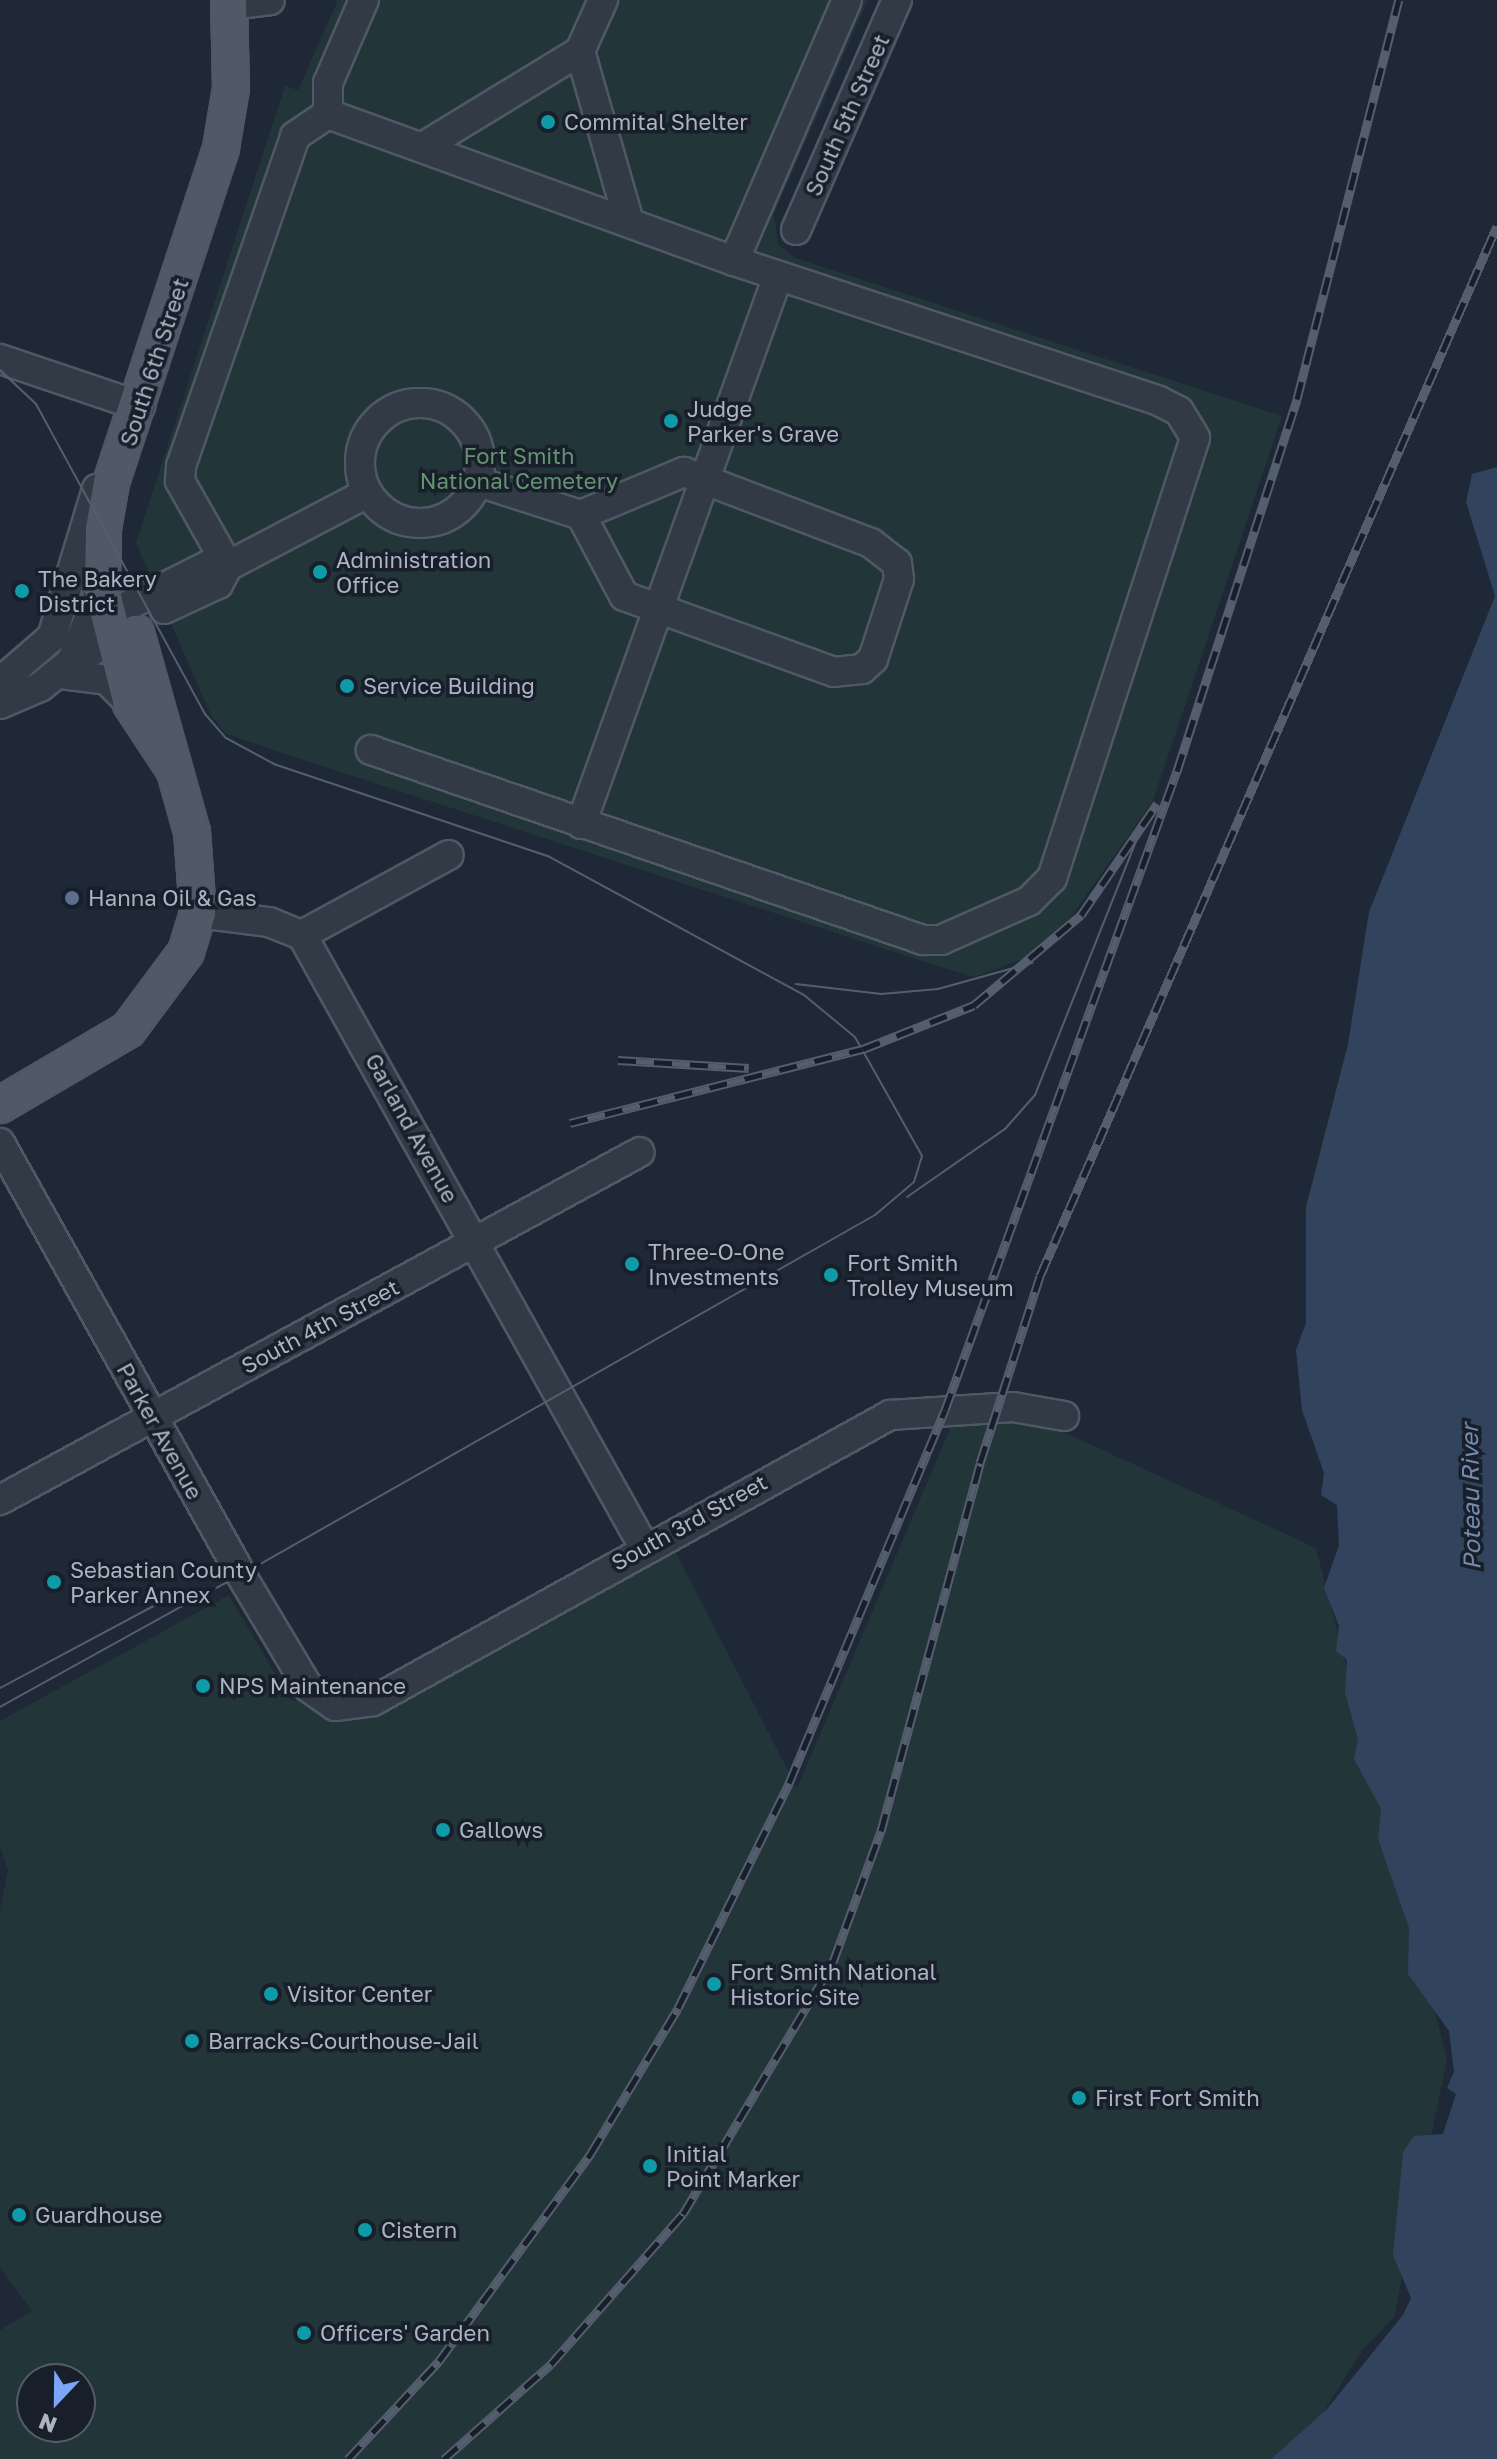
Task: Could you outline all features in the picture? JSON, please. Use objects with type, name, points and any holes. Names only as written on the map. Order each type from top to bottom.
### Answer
[{"type":"main road","name":"South 6th Street","points":[[122,459],[227,125],[230,2]]},
{"type":"main road","points":[[122,459],[103,529],[118,602],[131,704],[173,768]]},
{"type":"main road","points":[[0,1105],[144,1014],[186,952],[198,913],[200,870],[173,768],[118,602]]},
{"type":"street","points":[[230,2],[270,0]]},
{"type":"street","points":[[328,114],[328,83],[364,0]]},
{"type":"street","points":[[423,147],[580,51],[603,0]]},
{"type":"street","points":[[734,261],[847,0]]},
{"type":"street","name":"South 5th Street","points":[[796,230],[897,0]]},
{"type":"street","points":[[580,51],[628,218]]},
{"type":"street","points":[[328,114],[628,218],[734,261],[1159,401],[1190,423],[1193,458],[1052,878],[1029,901],[941,940],[923,940],[371,750]]},
{"type":"street","points":[[228,566],[180,481],[181,466],[295,136],[328,114]]},
{"type":"street","points":[[581,824],[778,276]]},
{"type":"street","points":[[0,359],[140,406]]},
{"type":"street","points":[[414,403],[434,404],[464,422],[479,450],[478,482],[457,512],[427,523],[392,517],[367,493],[363,443],[386,413],[414,403]]},
{"type":"street","name":"South 6th Street","points":[[0,682],[52,637],[101,474],[122,459]]},
{"type":"street","points":[[478,482],[581,515],[684,472],[887,551],[899,579],[873,659],[862,669],[834,672],[658,612],[624,596],[581,515]]},
{"type":"street","points":[[60,674],[118,602],[215,586],[228,566],[367,493]]},
{"type":"street","points":[[0,704],[60,674],[118,602]]},
{"type":"street","points":[[60,674],[107,680],[131,704]]},
{"type":"street","points":[[198,913],[269,922],[302,935],[449,855]]},
{"type":"street","name":"Garland Avenue","points":[[302,935],[644,1547]]},
{"type":"street","name":"Parker Avenue","points":[[0,1143],[151,1417],[308,1687],[335,1706]]},
{"type":"street","name":"South 4th Street","points":[[0,1500],[640,1152]]},
{"type":"street","name":"South 3rd Street","points":[[335,1706],[373,1701],[644,1547],[890,1415],[1013,1407],[1064,1416]]},
{"type":"green space","name":"Fort Smith National Cemetery","points":[[338,0],[868,0],[774,214],[778,244],[795,258],[1282,416],[1153,801],[1071,917],[1028,957],[975,977],[937,966],[276,751],[225,733],[211,715],[136,543],[285,86],[298,90]]},
{"type":"green space","name":"Fort Smith National Historic Site","points":[[953,1422],[1044,1423],[1316,1548],[1447,2059],[1394,2317],[1361,2352],[1323,2413],[1271,2459],[0,2459],[0,2330],[32,2311],[0,2267],[0,1909],[8,1870],[0,1847],[0,1721],[229,1595],[290,1699],[354,1720],[673,1547],[797,1788]]},
{"type":"water","name":"Poteau River","points":[[1497,467],[1497,2459],[1271,2459],[1327,2409],[1403,2315],[1411,2298],[1393,2255],[1403,2152],[1414,2136],[1443,2134],[1456,2094],[1447,2088],[1454,2072],[1449,2031],[1408,1974],[1409,1928],[1378,1839],[1381,1809],[1354,1759],[1358,1740],[1345,1692],[1347,1660],[1336,1651],[1339,1626],[1324,1588],[1339,1545],[1337,1505],[1321,1495],[1324,1473],[1302,1410],[1296,1350],[1306,1323],[1306,1207],[1348,1044],[1369,912],[1495,596],[1466,502],[1472,474]]},
{"type":"tram line","points":[[0,370],[36,404],[205,714],[226,738],[274,764],[548,856],[804,995],[855,1037],[922,1156],[914,1182],[875,1215],[241,1575],[197,1598],[163,1601],[0,1688]]},
{"type":"tram line","points":[[907,1197],[1005,1129],[1035,1095],[1141,829]]},
{"type":"tram line","points":[[796,984],[881,994],[938,989],[1032,963]]},
{"type":"tram line","points":[[0,1707],[193,1600]]},
{"type":"railway","points":[[348,2459],[439,2361],[591,2153],[678,2008],[789,1783],[945,1410],[1177,771],[1297,399],[1399,0]]},
{"type":"railway","points":[[444,2459],[551,2364],[683,2214],[833,1962],[881,1831],[980,1463],[1040,1276],[1497,226]]},
{"type":"railway","points":[[570,1123],[863,1049],[974,1005],[1081,915],[1157,804]]},
{"type":"railway","points":[[618,1060],[749,1068]]},
{"type":"place","name":"Commital Shelter","points":[[548,122]]},
{"type":"place","name":"Judge Parker's Grave","points":[[671,421]]},
{"type":"place","name":"Administration Office","points":[[320,572]]},
{"type":"place","name":"The Bakery District","points":[[22,591]]},
{"type":"place","name":"Service Building","points":[[347,686]]},
{"type":"place","name":"Hanna Oil & Gas","points":[[72,898]]},
{"type":"place","name":"Three-O-One Investments","points":[[632,1264]]},
{"type":"place","name":"Fort Smith Trolley Museum","points":[[831,1275]]},
{"type":"place","name":"Sebastian County Parker Annex","points":[[54,1582]]},
{"type":"place","name":"NPS Maintenance","points":[[203,1686]]},
{"type":"place","name":"Gallows","points":[[443,1830]]},
{"type":"place","name":"Fort Smith National Historic Site","points":[[714,1984]]},
{"type":"place","name":"Visitor Center","points":[[271,1994]]},
{"type":"place","name":"Barracks-Courthouse-Jail","points":[[192,2041]]},
{"type":"place","name":"First Fort Smith","points":[[1079,2098]]},
{"type":"place","name":"Initial Point Marker","points":[[650,2166]]},
{"type":"place","name":"Guardhouse","points":[[19,2215]]},
{"type":"place","name":"Cistern","points":[[365,2230]]},
{"type":"place","name":"Officers' Garden","points":[[304,2333]]}]
